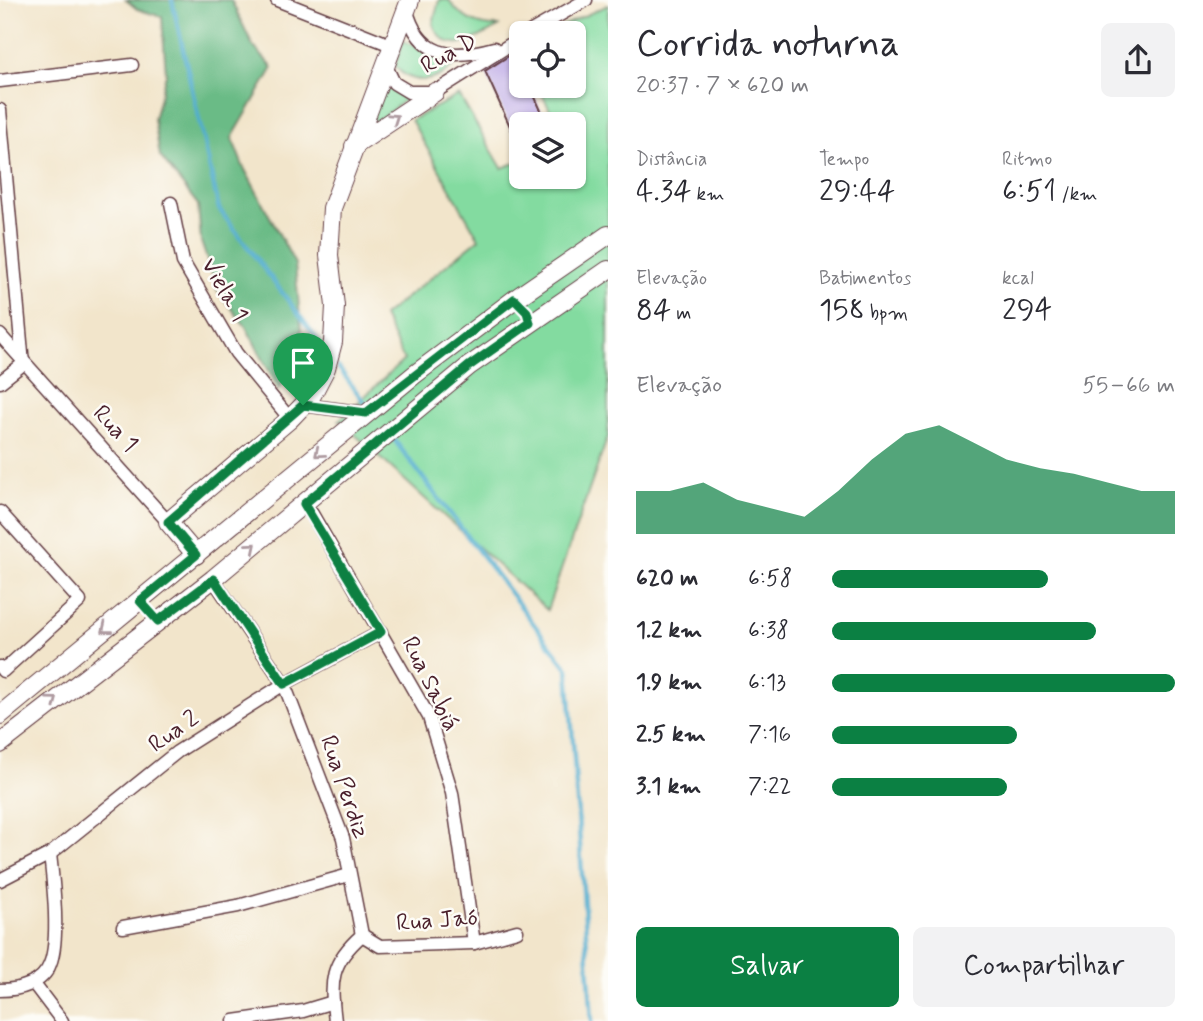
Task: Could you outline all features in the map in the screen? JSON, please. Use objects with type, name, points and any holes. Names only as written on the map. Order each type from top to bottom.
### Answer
[{"type":"main road","points":[[168,522],[290,419],[303,405],[326,368],[332,342],[335,306],[329,255],[332,208],[408,4]]},
{"type":"main road","points":[[354,146],[435,92]]},
{"type":"main road","points":[[0,715],[366,413],[514,299],[608,235]]},
{"type":"main road","points":[[0,744],[214,579],[469,366],[608,270]]},
{"type":"main road","points":[[543,280],[539,292],[541,298],[546,304],[556,305]]},
{"type":"main road","points":[[514,299],[527,312],[530,323]]},
{"type":"main road","name":"Rua 1","points":[[168,522],[196,555]]},
{"type":"main road","points":[[140,601],[158,621]]},
{"type":"street","points":[[277,0],[388,53]]},
{"type":"street","points":[[549,21],[586,0]]},
{"type":"street","name":"Rua D","points":[[408,4],[415,33],[427,46],[448,55],[470,55],[508,45]]},
{"type":"street","name":"Rua D","points":[[388,53],[394,83],[409,92],[435,92],[508,45]]},
{"type":"street","points":[[0,81],[132,65]]},
{"type":"street","points":[[0,110],[23,364],[0,382]]},
{"type":"street","name":"Viela 1","points":[[171,203],[183,262],[236,353],[290,419]]},
{"type":"street","name":"Rua 1","points":[[0,335],[23,364],[168,522]]},
{"type":"street","points":[[303,405],[366,413]]},
{"type":"street","name":"Rua Sabiá","points":[[304,504],[429,717],[452,793],[474,943]]},
{"type":"street","points":[[0,512],[80,601],[2,669]]},
{"type":"street","name":"Rua Perdiz","points":[[214,579],[284,684],[343,838],[362,935]]},
{"type":"street","name":"Rua 2","points":[[0,880],[50,854],[177,752],[284,684],[381,632]]},
{"type":"street","points":[[0,990],[34,984],[50,966],[54,895],[50,854]]},
{"type":"street","points":[[123,927],[238,906],[349,875]]},
{"type":"street","name":"Rua Jaó","points":[[362,935],[380,946],[474,943],[517,931]]},
{"type":"street","points":[[335,1021],[331,987],[336,963],[362,935]]},
{"type":"street","points":[[34,984],[62,1021]]},
{"type":"street","points":[[234,1021],[303,1011],[333,1002]]},
{"type":"green space","points":[[126,0],[231,0],[253,46],[273,68],[232,138],[243,166],[295,264],[302,339],[279,390],[246,327],[218,291],[201,242],[198,205],[160,156],[154,119],[166,74],[162,17],[137,9]]},
{"type":"green space","points":[[439,0],[449,0],[459,12],[471,20],[484,25],[500,26],[463,43],[446,41],[433,24]]},
{"type":"green space","points":[[608,5],[608,436],[547,610],[339,420],[404,360],[383,316],[479,239],[411,120],[459,95],[502,168],[509,165],[509,189],[586,189],[586,112],[551,112],[544,98],[586,98],[586,21],[573,21]]},
{"type":"green space","points":[[403,41],[457,62],[435,78],[418,80],[410,77],[395,66]]},
{"type":"green space","points":[[383,77],[410,96],[362,133]]},
{"type":"building","points":[[509,56],[509,98],[535,98],[542,112],[509,112],[509,124],[485,71]]},
{"type":"waterway","points":[[172,0],[219,209],[321,344]]},
{"type":"waterway","points":[[338,367],[365,403]]},
{"type":"waterway","points":[[392,437],[568,669],[592,1021]]},
{"type":"route","points":[[514,299],[527,312],[530,323],[469,366],[304,504],[313,514],[381,632],[284,684],[214,579],[158,621],[140,601],[196,555],[168,522],[303,405],[366,413],[514,299]]}]
